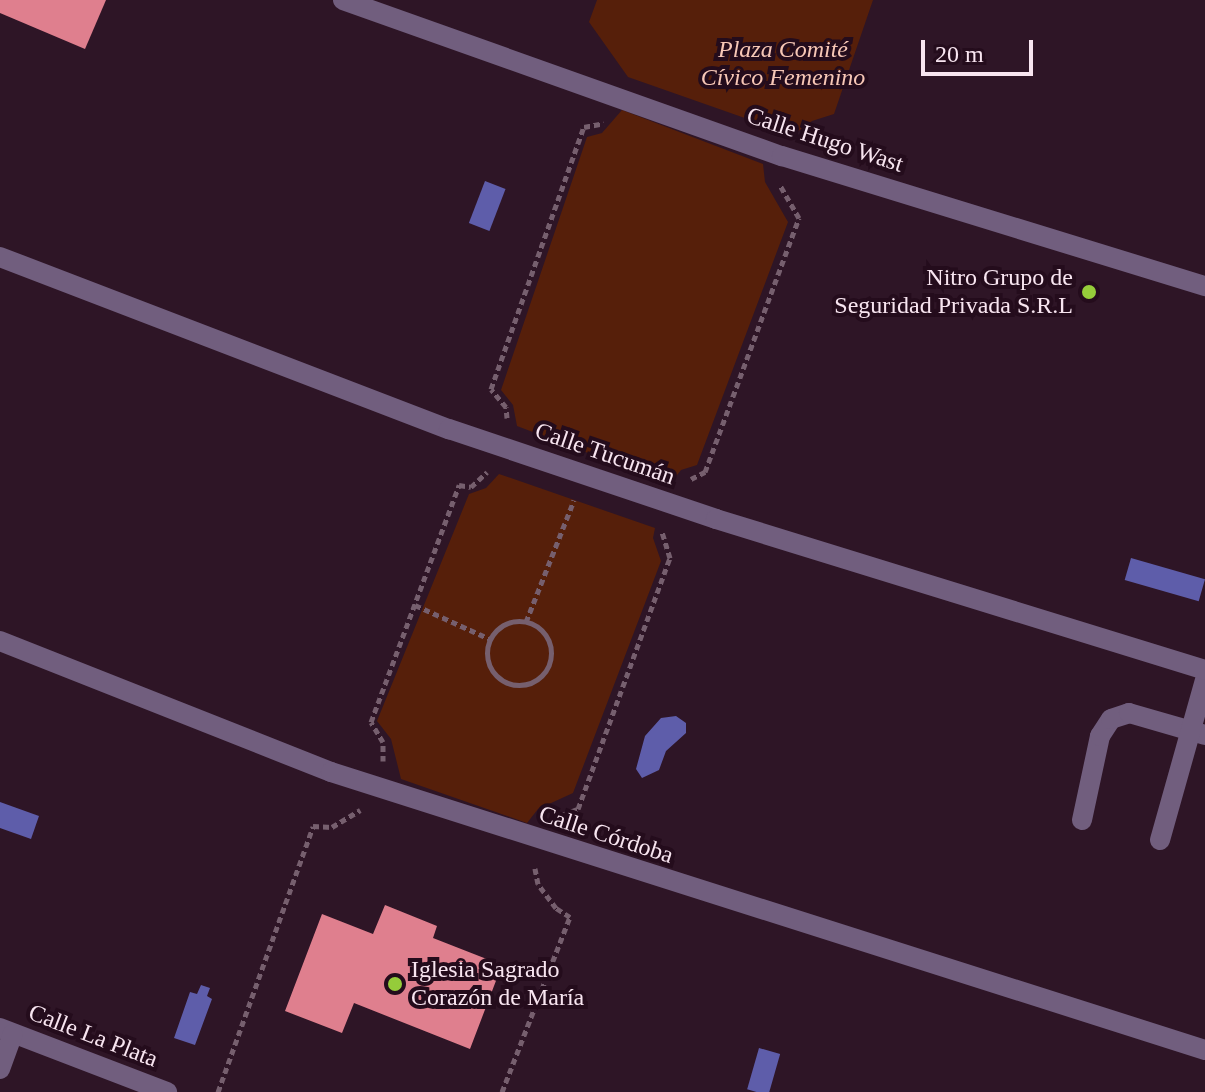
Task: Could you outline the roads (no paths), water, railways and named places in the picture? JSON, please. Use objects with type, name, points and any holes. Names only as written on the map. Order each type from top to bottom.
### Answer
[{"type":"street","name":"Calle Hugo Wast","points":[[343,0],[782,156],[1205,286]]},
{"type":"street","name":"Calle Tucumán","points":[[0,257],[498,446],[1205,670]]},
{"type":"street","name":"Calle Córdoba","points":[[0,641],[374,786],[1205,1050]]},
{"type":"street","points":[[1160,840],[1198,733],[1205,680]]},
{"type":"street","points":[[1082,820],[1100,736],[1111,719],[1129,713],[1198,733]]},
{"type":"street","points":[[0,1069],[7,1031]]},
{"type":"street","name":"Calle La Plata","points":[[7,1031],[167,1092]]},
{"type":"place","name":"Nitro Grupo de Seguridad Privada S.R.L","points":[[1089,292]]},
{"type":"place","name":"Iglesia Sagrado Corazón de María","points":[[395,984]]},
{"type":"park label","name":"Plaza Comité Cívico Femenino","points":[[783,64]]}]
